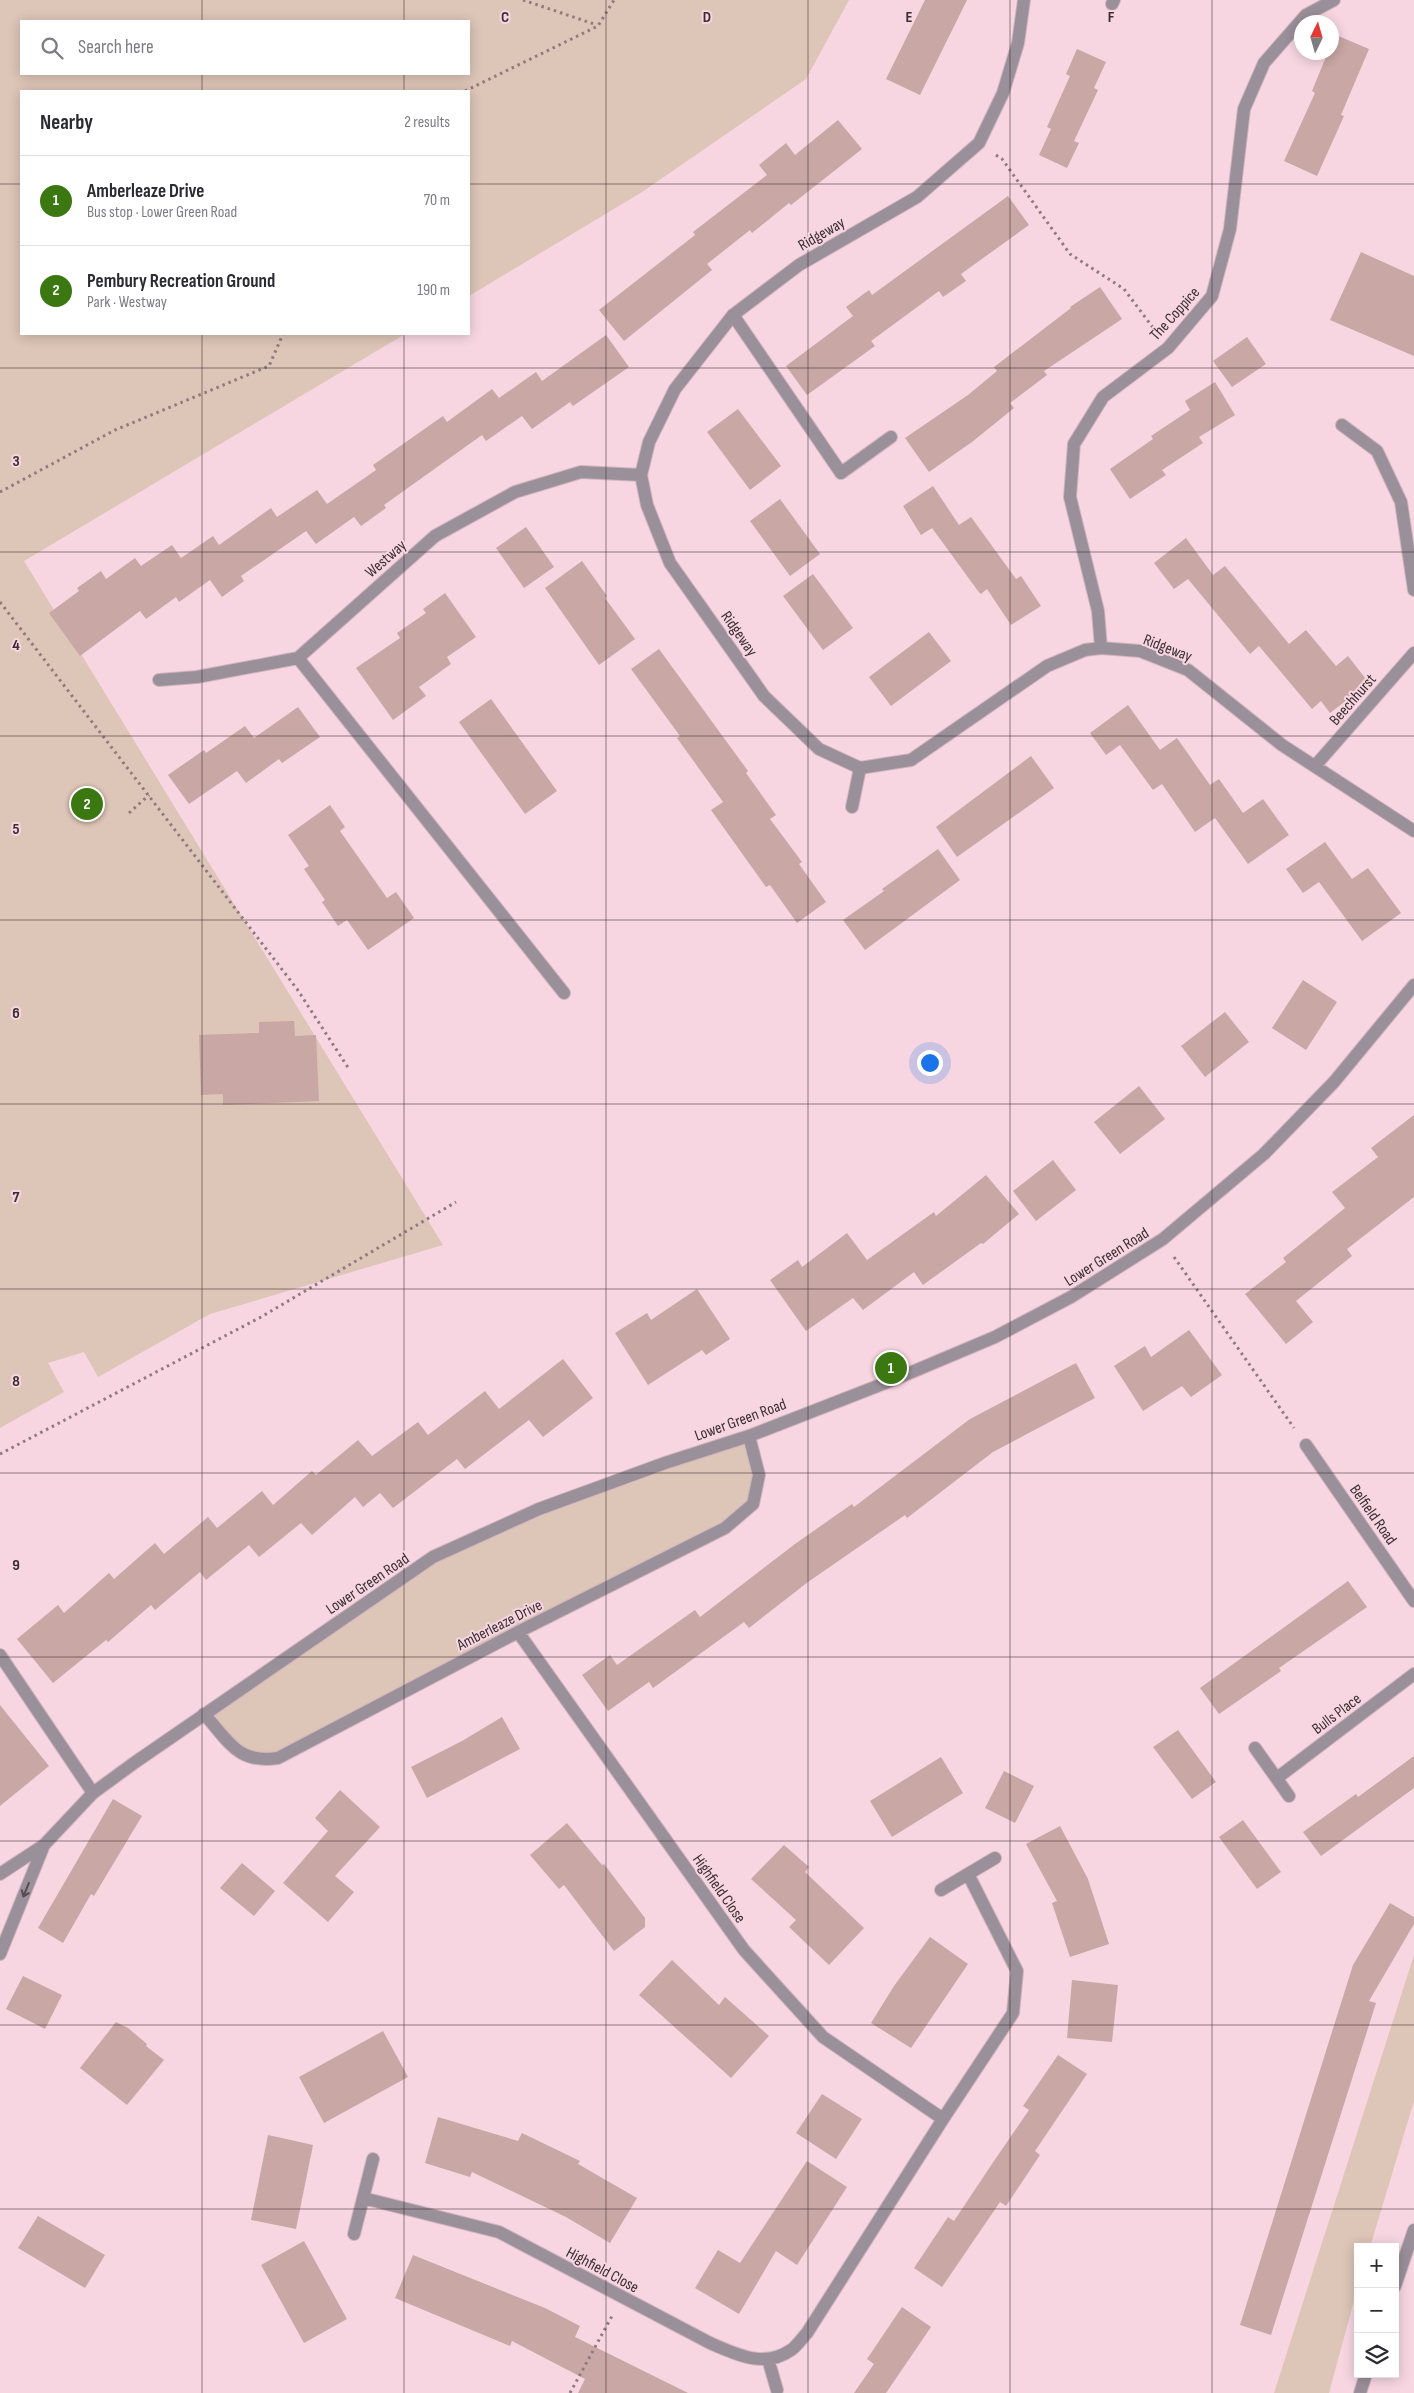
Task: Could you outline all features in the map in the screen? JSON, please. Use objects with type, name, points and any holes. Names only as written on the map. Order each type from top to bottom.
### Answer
[{"type":"street","name":"Ridgeway","points":[[1024,0],[1018,43],[1003,93],[979,143],[917,197],[799,265],[733,315],[675,389],[649,442],[641,475],[647,505],[670,563],[764,696],[819,748],[860,768],[910,760],[1047,666],[1085,650],[1101,648],[1140,651],[1188,670],[1282,745],[1414,831]]},
{"type":"street","name":"The Coppice","points":[[1101,648],[1098,611],[1070,497],[1074,444],[1103,396],[1168,348],[1212,296],[1230,229],[1244,109],[1264,63],[1306,15],[1334,0]]},
{"type":"street","points":[[733,315],[841,473],[891,437]]},
{"type":"street","points":[[1342,425],[1377,451],[1401,502],[1414,590]]},
{"type":"street","name":"Westway","points":[[298,658],[435,536],[515,492],[581,472],[641,475]]},
{"type":"street","name":"Beechhurst","points":[[1314,766],[1414,653]]},
{"type":"street","points":[[159,680],[197,678],[298,658],[564,992]]},
{"type":"street","points":[[852,807],[860,768]]},
{"type":"street","name":"Lower Green Road","points":[[0,1874],[44,1845],[93,1793],[204,1714],[433,1557],[539,1509],[665,1463],[749,1436],[893,1380],[995,1337],[1071,1297],[1163,1239],[1264,1154],[1334,1082],[1414,985]]},
{"type":"street","name":"Amberleaze Drive","points":[[204,1714],[242,1755],[260,1760],[278,1758],[518,1632],[726,1528],[753,1504],[759,1475],[749,1436]]},
{"type":"street","name":"Belfield Road","points":[[1306,1445],[1414,1601]]},
{"type":"street","name":"Highfield Close","points":[[518,1632],[744,1950],[823,2037],[943,2119]]},
{"type":"street","points":[[0,1655],[93,1793]]},
{"type":"street","name":"Bulls Place","points":[[1277,1778],[1414,1674]]},
{"type":"street","points":[[1255,1748],[1290,1796]]},
{"type":"street","name":"Lower Green Road","points":[[0,1954],[44,1845]]},
{"type":"street","points":[[941,1890],[995,1858]]},
{"type":"street","name":"Highfield Close","points":[[363,2198],[499,2232],[622,2297],[746,2358],[768,2359],[791,2350],[807,2333],[1013,2013],[1017,1971],[968,1874]]},
{"type":"street","points":[[354,2234],[373,2159]]},
{"type":"street","points":[[1399,2274],[1414,2230]]},
{"type":"street","points":[[768,2359],[777,2390]]},
{"type":"street","points":[[1360,2393],[1365,2378]]},
{"type":"path","points":[[523,0],[598,26]]},
{"type":"path","points":[[467,90],[598,26],[614,0]]},
{"type":"path","points":[[979,143],[1002,159],[1070,254],[1124,289],[1168,348]]},
{"type":"path","points":[[0,492],[115,430],[269,366],[283,335]]},
{"type":"path","points":[[0,602],[297,990],[349,1069]]},
{"type":"path","points":[[129,813],[149,795]]},
{"type":"path","points":[[0,1454],[261,1317],[456,1202]]},
{"type":"path","points":[[1163,1239],[1306,1445]]},
{"type":"path","points":[[570,2393],[622,2297]]},
{"type":"shaded area","points":[[0,0],[849,0],[806,79],[642,192],[470,295],[470,90],[20,90],[20,335],[403,335],[24,561],[443,1245],[210,1314],[98,1377],[84,1352],[48,1363],[64,1392],[0,1428]]},
{"type":"shaded area","points":[[749,1436],[759,1475],[753,1504],[725,1528],[278,1758],[242,1755],[204,1714],[433,1557],[543,1508]]},
{"type":"shaded area","points":[[1414,1955],[1414,2101],[1371,2243],[1354,2243],[1354,2301],[1329,2393],[1274,2393]]},
{"type":"building","points":[[925,0],[967,0],[920,95],[886,79]]},
{"type":"building","points":[[1339,36],[1369,49],[1341,115],[1344,116],[1317,176],[1284,161],[1315,93],[1312,91],[1325,60],[1339,60]]},
{"type":"building","points":[[1077,49],[1106,62],[1094,88],[1098,90],[1074,141],[1079,143],[1067,168],[1039,155],[1051,129],[1047,127],[1070,76],[1066,74]]},
{"type":"building","points":[[838,120],[862,149],[791,205],[789,203],[752,233],[750,230],[707,264],[712,270],[624,341],[599,310],[695,235],[693,232],[767,175],[759,165],[786,143],[795,155]]},
{"type":"building","points":[[1008,196],[1029,225],[961,274],[966,281],[943,297],[939,291],[871,341],[875,346],[807,395],[786,366],[853,316],[846,307],[869,290],[872,295]]},
{"type":"building","points":[[1361,252],[1414,276],[1414,356],[1330,320]]},
{"type":"building","points":[[1100,287],[1122,319],[1044,371],[1047,375],[1010,403],[1014,408],[972,442],[929,472],[905,438],[968,395],[997,371],[994,367],[1070,307]]},
{"type":"building","points":[[606,335],[629,367],[573,406],[570,402],[532,429],[522,416],[486,441],[482,435],[384,505],[386,508],[361,526],[354,517],[316,544],[306,531],[241,576],[244,581],[222,597],[210,580],[179,602],[176,597],[146,619],[140,611],[80,656],[49,613],[79,591],[77,588],[101,571],[106,579],[135,558],[141,566],[172,545],[181,558],[213,536],[219,545],[271,508],[277,517],[317,490],[327,504],[376,470],[373,465],[443,416],[447,422],[492,389],[499,398],[536,372],[542,381]]},
{"type":"building","points":[[1247,337],[1266,364],[1232,387],[1213,361]]},
{"type":"building","points":[[1215,382],[1235,415],[1199,437],[1203,443],[1162,470],[1166,475],[1130,499],[1110,469],[1153,439],[1151,436],[1190,410],[1185,401]]},
{"type":"building","points":[[738,409],[781,466],[750,490],[707,432]]},
{"type":"building","points":[[933,486],[959,525],[971,517],[1016,579],[1021,576],[1041,606],[1011,625],[987,589],[981,594],[978,591],[932,528],[921,535],[903,506]]},
{"type":"building","points":[[780,499],[820,554],[790,576],[750,521]]},
{"type":"building","points":[[526,527],[554,567],[524,588],[496,548]]},
{"type":"building","points":[[1186,538],[1213,575],[1225,566],[1289,644],[1306,630],[1336,666],[1348,656],[1369,683],[1330,713],[1321,701],[1312,709],[1259,646],[1250,654],[1188,579],[1174,589],[1154,563]]},
{"type":"building","points":[[582,561],[607,596],[605,598],[635,639],[599,665],[545,588]]},
{"type":"building","points":[[813,574],[853,628],[823,650],[783,596]]},
{"type":"building","points":[[445,593],[476,637],[447,657],[451,664],[419,687],[426,696],[393,720],[356,668],[400,638],[397,633],[426,613],[423,609]]},
{"type":"building","points":[[929,632],[951,661],[891,706],[869,677]]},
{"type":"building","points":[[659,649],[748,771],[746,773],[776,815],[770,819],[802,862],[799,864],[826,902],[797,923],[770,885],[766,887],[711,810],[723,802],[677,738],[680,736],[631,669]]},
{"type":"building","points":[[491,699],[557,791],[525,814],[459,722]]},
{"type":"building","points":[[1128,705],[1160,750],[1177,738],[1210,785],[1219,779],[1243,813],[1263,799],[1289,835],[1248,864],[1215,818],[1195,832],[1162,784],[1153,790],[1120,745],[1106,755],[1090,733]]},
{"type":"building","points":[[298,707],[320,737],[282,763],[279,759],[246,783],[237,771],[189,804],[168,775],[204,750],[206,753],[245,726],[254,738]]},
{"type":"building","points":[[1031,756],[1054,788],[957,857],[936,827]]},
{"type":"building","points":[[330,805],[345,827],[340,831],[387,898],[396,892],[414,918],[368,950],[347,920],[338,926],[322,902],[325,900],[304,869],[309,866],[288,835]]},
{"type":"building","points":[[1325,842],[1352,879],[1368,868],[1401,913],[1362,941],[1319,882],[1303,893],[1286,869]]},
{"type":"building","points":[[938,849],[960,880],[865,950],[843,920]]},
{"type":"building","points":[[1303,980],[1337,1002],[1306,1050],[1272,1028]]},
{"type":"building","points":[[1225,1012],[1249,1042],[1205,1077],[1181,1046]]},
{"type":"building","points":[[294,1021],[295,1036],[316,1035],[319,1101],[223,1105],[223,1094],[201,1095],[199,1035],[259,1033],[259,1022]]},
{"type":"building","points":[[1139,1086],[1165,1119],[1120,1154],[1094,1122]]},
{"type":"building","points":[[1414,1115],[1414,1197],[1347,1249],[1352,1256],[1296,1301],[1313,1322],[1286,1344],[1245,1294],[1286,1262],[1283,1258],[1345,1208],[1332,1192],[1378,1157],[1371,1148]]},
{"type":"building","points":[[1053,1160],[1076,1190],[1036,1221],[1013,1191]]},
{"type":"building","points":[[986,1175],[1019,1214],[983,1244],[981,1243],[923,1285],[914,1272],[863,1310],[853,1298],[806,1331],[770,1280],[798,1260],[802,1267],[847,1233],[867,1260],[934,1212],[936,1216]]},
{"type":"building","points":[[697,1289],[730,1339],[706,1355],[702,1350],[648,1385],[615,1333],[647,1313],[651,1320]]},
{"type":"building","points":[[1189,1330],[1222,1375],[1191,1397],[1182,1386],[1143,1411],[1114,1366],[1145,1346],[1151,1357]]},
{"type":"building","points":[[563,1359],[593,1398],[543,1437],[529,1420],[465,1469],[457,1459],[393,1508],[380,1493],[363,1507],[355,1497],[312,1535],[301,1523],[259,1557],[249,1545],[206,1580],[200,1572],[155,1610],[151,1605],[108,1642],[106,1640],[53,1683],[17,1639],[58,1605],[64,1613],[109,1573],[114,1579],[155,1543],[164,1554],[208,1517],[217,1528],[262,1491],[273,1505],[312,1471],[316,1475],[358,1440],[372,1456],[418,1422],[428,1435],[485,1391],[499,1409]]},
{"type":"building","points":[[1076,1363],[1095,1398],[993,1452],[907,1518],[905,1515],[808,1582],[749,1628],[744,1622],[653,1688],[649,1682],[608,1711],[582,1675],[610,1655],[617,1665],[695,1610],[700,1617],[795,1544],[852,1504],[854,1507],[970,1419]]},
{"type":"building","points":[[1348,1581],[1367,1607],[1279,1668],[1281,1671],[1219,1714],[1200,1688]]},
{"type":"building","points":[[0,1705],[49,1766],[0,1806]]},
{"type":"building","points":[[502,1717],[520,1749],[427,1798],[411,1767],[462,1741]]},
{"type":"building","points":[[1178,1730],[1216,1782],[1192,1799],[1153,1747]]},
{"type":"building","points":[[1414,1756],[1414,1788],[1321,1856],[1303,1832],[1356,1794],[1358,1797]]},
{"type":"building","points":[[941,1757],[963,1793],[892,1837],[870,1801]]},
{"type":"building","points":[[1004,1771],[1034,1786],[1015,1823],[985,1808]]},
{"type":"building","points":[[340,1790],[380,1827],[335,1876],[354,1892],[328,1922],[283,1883],[328,1831],[315,1818]]},
{"type":"building","points":[[113,1799],[142,1816],[94,1896],[91,1894],[63,1943],[38,1928]]},
{"type":"building","points":[[1243,1820],[1281,1872],[1257,1889],[1219,1837]]},
{"type":"building","points":[[567,1823],[602,1865],[604,1864],[645,1918],[645,1927],[614,1951],[564,1885],[559,1889],[530,1855]]},
{"type":"building","points":[[1060,1826],[1088,1879],[1109,1944],[1070,1957],[1052,1903],[1057,1901],[1026,1844]]},
{"type":"building","points":[[784,1845],[809,1867],[805,1872],[864,1928],[829,1965],[789,1927],[796,1920],[751,1879]]},
{"type":"building","points":[[242,1863],[275,1891],[254,1916],[220,1888]]},
{"type":"building","points":[[1390,1903],[1414,1917],[1414,1924],[1369,2001],[1376,2003],[1271,2335],[1240,2325],[1353,1965]]},
{"type":"building","points":[[930,1937],[968,1964],[911,2048],[871,2023],[894,1986]]},
{"type":"building","points":[[672,1960],[719,2005],[725,1997],[769,2036],[731,2078],[639,1995]]},
{"type":"building","points":[[23,1976],[62,1995],[45,2029],[6,2009]]},
{"type":"building","points":[[1072,1980],[1118,1985],[1112,2042],[1067,2038]]},
{"type":"building","points":[[116,2022],[128,2028],[164,2060],[127,2105],[80,2068]]},
{"type":"building","points":[[383,2031],[408,2077],[324,2123],[299,2077]]},
{"type":"building","points":[[1058,2055],[1087,2074],[1035,2151],[1040,2155],[1006,2206],[1000,2202],[942,2287],[914,2268],[948,2217],[954,2221],[1029,2110],[1023,2106]]},
{"type":"building","points":[[822,2094],[862,2119],[836,2159],[796,2133]]},
{"type":"building","points":[[438,2117],[518,2141],[522,2133],[580,2161],[578,2164],[637,2198],[610,2243],[566,2217],[472,2172],[470,2177],[425,2163]]},
{"type":"building","points":[[268,2135],[313,2145],[296,2229],[251,2220]]},
{"type":"building","points":[[807,2161],[847,2187],[797,2265],[776,2251],[739,2314],[695,2288],[718,2250],[740,2263]]},
{"type":"building","points":[[38,2216],[105,2255],[85,2288],[18,2248]]},
{"type":"building","points":[[304,2241],[347,2319],[304,2343],[261,2265]]},
{"type":"building","points":[[413,2255],[545,2308],[580,2326],[575,2337],[688,2393],[578,2393],[585,2379],[512,2341],[510,2346],[395,2298]]},
{"type":"building","points":[[902,2307],[931,2327],[886,2393],[854,2393],[874,2364],[867,2359]]},
{"type":"place","name":"Pembury Recreation Ground","points":[[87,804]]},
{"type":"place","name":"Amberleaze Drive","points":[[891,1368]]}]
